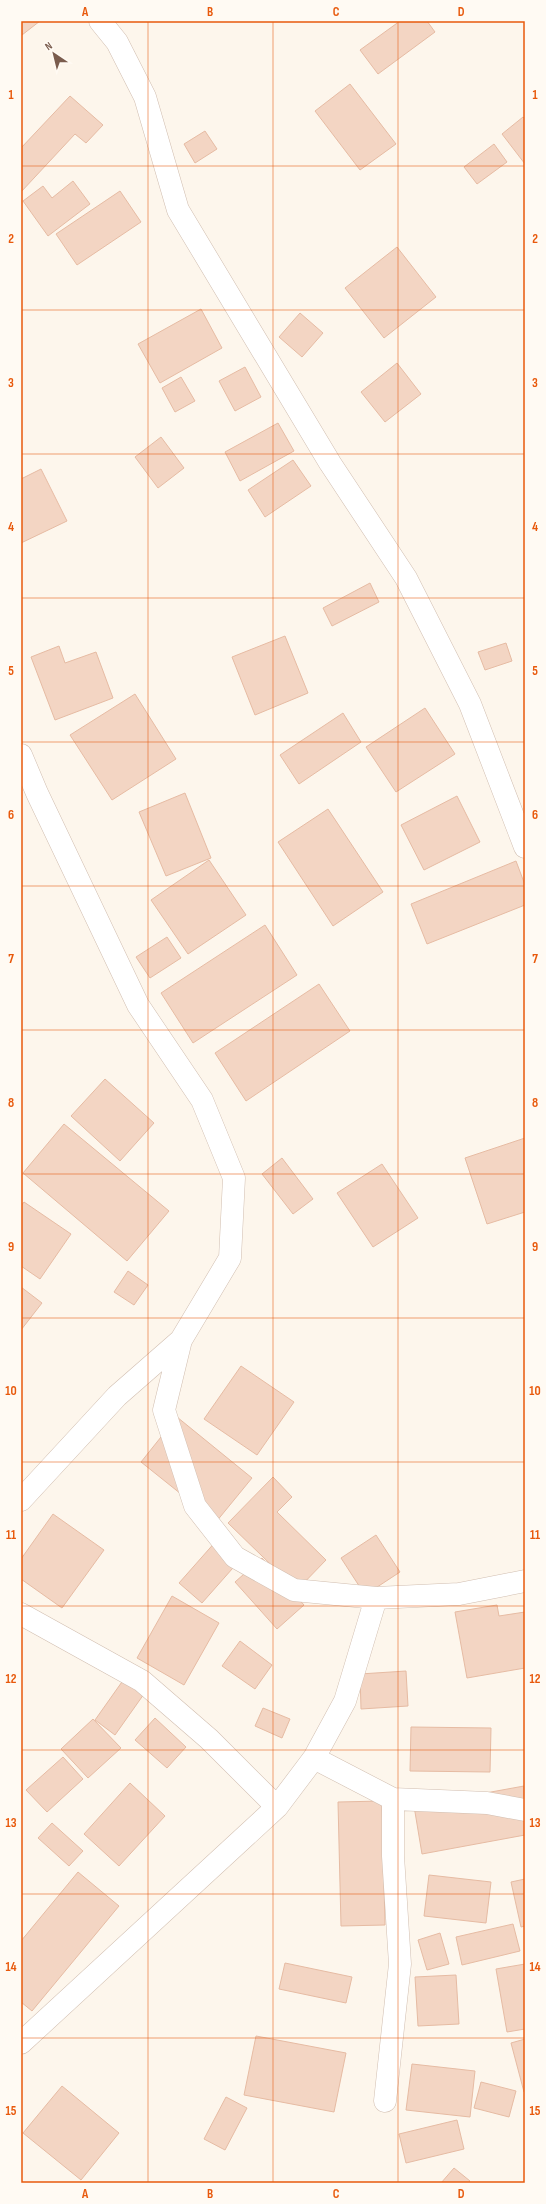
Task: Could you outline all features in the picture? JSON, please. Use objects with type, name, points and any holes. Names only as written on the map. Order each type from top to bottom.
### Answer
[{"type":"street","points":[[100,21],[117,42],[145,97],[178,210],[330,463],[406,578],[470,704],[525,847]]},
{"type":"street","points":[[21,755],[37,793],[138,1005],[202,1100],[234,1178],[230,1258],[181,1340],[164,1410],[196,1506],[235,1557],[294,1590],[376,1598],[458,1594],[525,1581]]},
{"type":"street","points":[[21,1500],[117,1396],[181,1340]]},
{"type":"street","points":[[21,2043],[277,1808],[314,1758],[345,1701],[376,1598]]},
{"type":"street","points":[[21,1614],[142,1681],[208,1739],[277,1808]]},
{"type":"street","points":[[314,1758],[393,1799],[486,1803],[525,1810]]},
{"type":"street","points":[[385,2101],[400,1964],[393,1856],[393,1799]]},
{"type":"building","points":[[21,21],[40,21],[22,35]]},
{"type":"building","points":[[400,21],[427,21],[435,32],[378,74],[360,50]]},
{"type":"building","points":[[350,84],[396,144],[360,170],[315,111]]},
{"type":"building","points":[[70,96],[103,125],[86,143],[75,134],[21,192],[21,148]]},
{"type":"building","points":[[523,117],[525,119],[525,164],[502,134]]},
{"type":"building","points":[[205,131],[217,149],[195,163],[184,144]]},
{"type":"building","points":[[494,144],[507,162],[477,184],[464,167]]},
{"type":"building","points":[[73,181],[90,204],[48,236],[23,201],[43,186],[52,198]]},
{"type":"building","points":[[120,191],[141,222],[77,265],[56,234]]},
{"type":"building","points":[[397,247],[436,297],[384,338],[345,288]]},
{"type":"building","points":[[201,309],[222,348],[160,383],[138,344]]},
{"type":"building","points":[[300,313],[323,333],[302,357],[279,337]]},
{"type":"building","points":[[397,363],[421,394],[385,422],[361,392]]},
{"type":"building","points":[[245,367],[261,397],[235,411],[219,381]]},
{"type":"building","points":[[181,377],[195,401],[175,412],[162,388]]},
{"type":"building","points":[[278,423],[294,451],[240,481],[225,452]]},
{"type":"building","points":[[161,437],[184,468],[158,488],[135,457]]},
{"type":"building","points":[[293,460],[311,486],[265,517],[248,490]]},
{"type":"building","points":[[41,469],[67,521],[21,543],[21,479]]},
{"type":"building","points":[[370,583],[379,602],[332,626],[323,608]]},
{"type":"building","points":[[285,636],[308,693],[255,715],[232,657]]},
{"type":"building","points":[[506,643],[512,661],[485,670],[478,652]]},
{"type":"building","points":[[59,646],[65,663],[96,652],[113,698],[55,720],[31,657]]},
{"type":"building","points":[[135,694],[176,759],[112,800],[70,735]]},
{"type":"building","points":[[425,708],[455,754],[396,792],[366,747]]},
{"type":"building","points":[[343,713],[361,742],[299,784],[280,755]]},
{"type":"building","points":[[185,793],[211,858],[166,876],[139,812]]},
{"type":"building","points":[[457,796],[480,842],[424,870],[401,825]]},
{"type":"building","points":[[328,809],[383,892],[333,926],[278,842]]},
{"type":"building","points":[[209,860],[246,915],[188,954],[151,900]]},
{"type":"building","points":[[516,861],[525,885],[525,905],[427,944],[411,904]]},
{"type":"building","points":[[265,925],[297,975],[193,1043],[161,993]]},
{"type":"building","points":[[167,937],[181,958],[150,978],[136,957]]},
{"type":"building","points":[[319,984],[350,1031],[246,1101],[215,1053]]},
{"type":"building","points":[[105,1079],[154,1123],[120,1161],[71,1116]]},
{"type":"building","points":[[64,1124],[169,1211],[127,1261],[23,1173]]},
{"type":"building","points":[[525,1138],[525,1212],[487,1224],[465,1158]]},
{"type":"building","points":[[282,1158],[313,1199],[293,1214],[262,1174]]},
{"type":"building","points":[[382,1164],[418,1218],[373,1247],[337,1193]]},
{"type":"building","points":[[24,1202],[71,1234],[40,1279],[21,1266],[21,1206]]},
{"type":"building","points":[[128,1271],[148,1285],[134,1305],[114,1292]]},
{"type":"building","points":[[21,1287],[42,1303],[21,1330]]},
{"type":"building","points":[[241,1366],[294,1402],[257,1455],[204,1419]]},
{"type":"building","points":[[177,1417],[252,1478],[216,1522],[141,1462]]},
{"type":"building","points":[[273,1477],[292,1497],[277,1512],[326,1560],[297,1590],[228,1523]]},
{"type":"building","points":[[53,1514],[104,1550],[62,1608],[21,1579],[21,1559]]},
{"type":"building","points":[[376,1535],[400,1572],[365,1595],[341,1558]]},
{"type":"building","points":[[217,1540],[240,1560],[202,1603],[179,1583]]},
{"type":"building","points":[[262,1558],[304,1605],[277,1629],[235,1582]]},
{"type":"building","points":[[172,1596],[219,1623],[184,1685],[137,1658]]},
{"type":"building","points":[[497,1605],[499,1616],[525,1612],[525,1668],[467,1678],[455,1612]]},
{"type":"building","points":[[240,1641],[272,1665],[255,1689],[222,1666]]},
{"type":"building","points":[[406,1671],[408,1706],[361,1709],[360,1674]]},
{"type":"building","points":[[124,1679],[144,1694],[115,1735],[95,1720]]},
{"type":"building","points":[[263,1708],[290,1719],[282,1738],[255,1726]]},
{"type":"building","points":[[155,1718],[186,1747],[167,1768],[135,1740]]},
{"type":"building","points":[[93,1719],[121,1748],[88,1778],[61,1749]]},
{"type":"building","points":[[411,1727],[491,1728],[490,1772],[410,1771]]},
{"type":"building","points":[[63,1757],[83,1779],[47,1812],[26,1790]]},
{"type":"building","points":[[130,1783],[165,1816],[119,1866],[84,1834]]},
{"type":"building","points":[[524,1786],[525,1835],[422,1854],[414,1806]]},
{"type":"building","points":[[382,1801],[385,1925],[341,1926],[338,1802]]},
{"type":"building","points":[[52,1823],[83,1851],[69,1866],[38,1838]]},
{"type":"building","points":[[78,1872],[119,1906],[32,2011],[21,2002],[21,1941]]},
{"type":"building","points":[[429,1875],[491,1882],[486,1923],[424,1916]]},
{"type":"building","points":[[525,1879],[525,1926],[521,1927],[511,1882]]},
{"type":"building","points":[[513,1924],[520,1951],[462,1965],[456,1937]]},
{"type":"building","points":[[440,1933],[449,1964],[427,1970],[418,1940]]},
{"type":"building","points":[[285,1963],[352,1977],[346,2003],[279,1989]]},
{"type":"building","points":[[525,1964],[525,2029],[507,2032],[496,1969]]},
{"type":"building","points":[[456,1975],[459,2024],[418,2026],[415,1977]]},
{"type":"building","points":[[256,2036],[346,2053],[334,2112],[244,2095]]},
{"type":"building","points":[[525,2039],[525,2091],[524,2092],[511,2043]]},
{"type":"building","points":[[412,2064],[475,2071],[470,2117],[406,2110]]},
{"type":"building","points":[[481,2082],[516,2091],[509,2117],[474,2108]]},
{"type":"building","points":[[62,2086],[119,2133],[81,2180],[23,2133]]},
{"type":"building","points":[[226,2097],[247,2108],[225,2150],[204,2139]]},
{"type":"building","points":[[457,2120],[464,2149],[406,2163],[399,2134]]},
{"type":"building","points":[[454,2168],[470,2181],[468,2183],[441,2183]]}]
